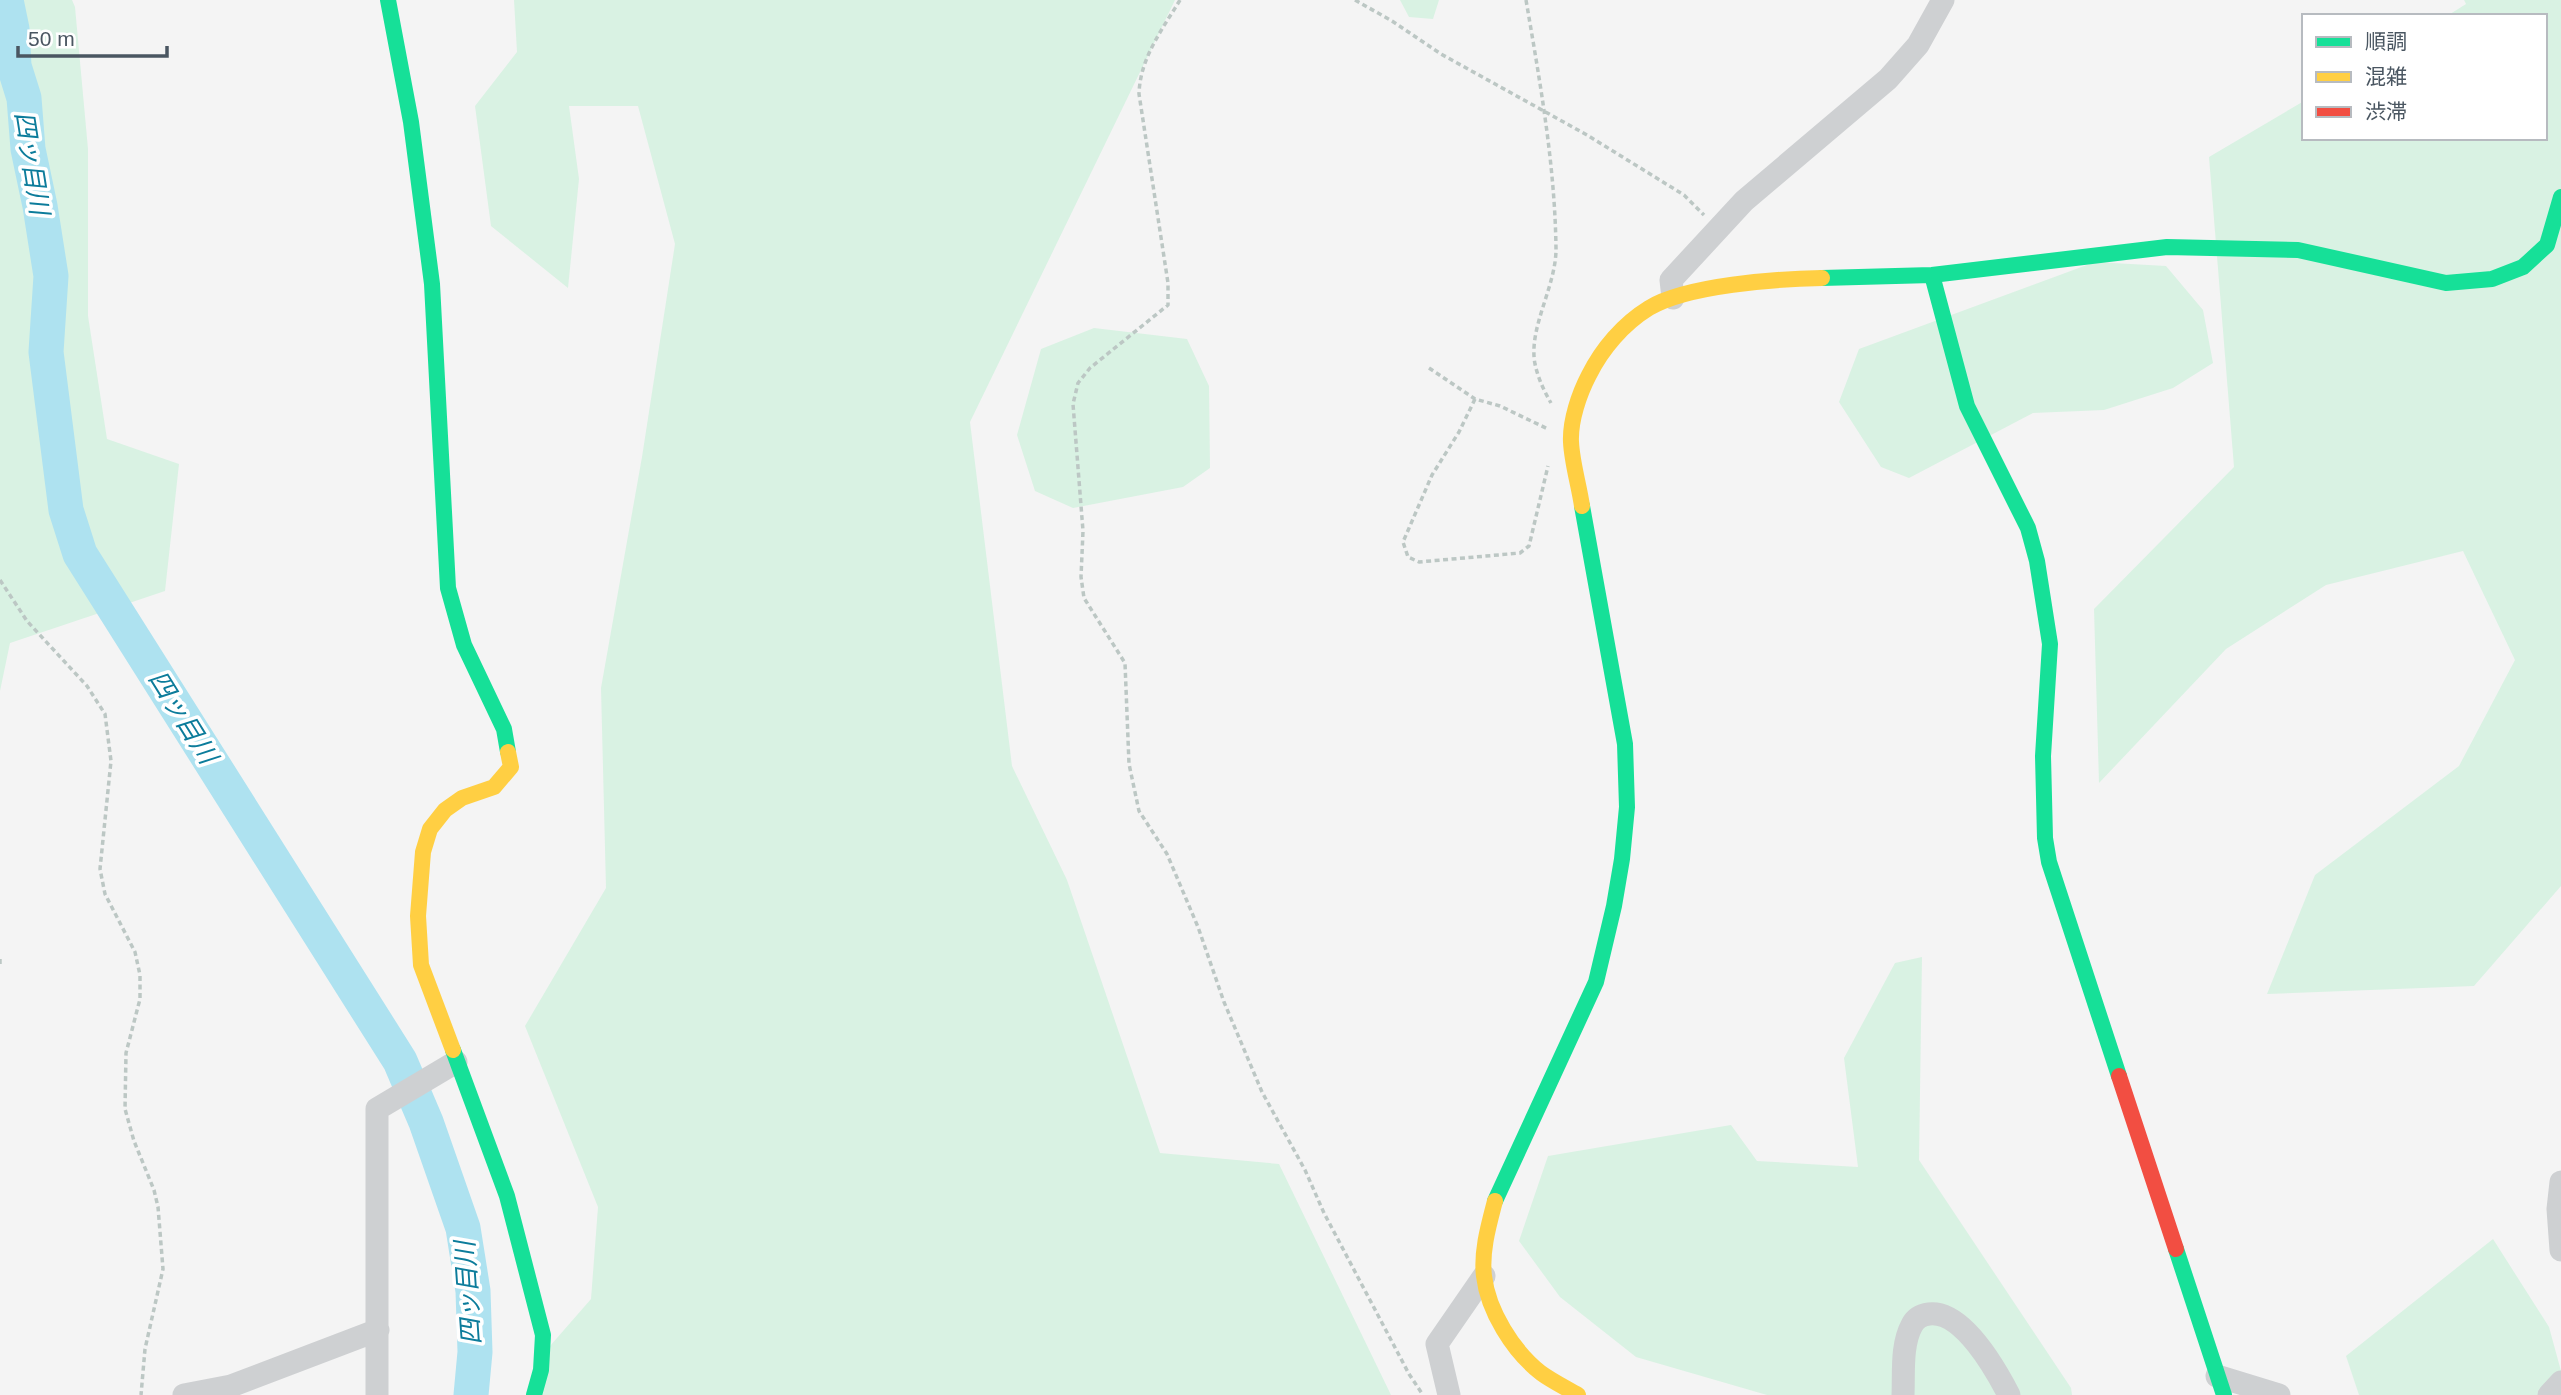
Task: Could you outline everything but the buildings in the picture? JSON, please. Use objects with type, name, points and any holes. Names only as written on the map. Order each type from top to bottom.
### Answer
[{"type":"street","points":[[388,0],[411,122],[432,284],[449,588],[464,645],[504,729],[511,767],[494,787],[462,798],[446,810],[430,829],[423,852],[418,916],[421,965],[507,1196],[543,1335],[541,1370],[534,1395]]},
{"type":"street","points":[[1673,298],[1671,280],[1718,228],[1744,201],[1888,79],[1918,45],[1943,0]]},
{"type":"street","points":[[1578,1395],[1541,1373],[1515,1348],[1497,1317],[1484,1276],[1486,1235],[1497,1194],[1596,982],[1622,859],[1627,807],[1625,744],[1571,442],[1583,387],[1598,357],[1622,329],[1649,308],[1673,298],[1718,288],[1781,279],[1931,275],[2166,247],[2228,247],[2298,250],[2446,283],[2492,279],[2523,267],[2547,245],[2561,197]]},
{"type":"street","points":[[1931,275],[1967,407],[2028,528],[2036,561],[2050,643],[2043,757],[2045,838],[2049,862],[2221,1385],[2278,1395]]},
{"type":"street","points":[[377,1395],[377,1109],[456,1062]]},
{"type":"street","points":[[2561,1182],[2558,1209],[2561,1250]]},
{"type":"street","points":[[1449,1395],[1437,1344],[1484,1276]]},
{"type":"street","points":[[1903,1395],[1906,1339],[1913,1323],[1922,1315],[1933,1313],[1945,1317],[1975,1342],[1992,1363],[2009,1395]]},
{"type":"street","points":[[184,1395],[231,1386],[378,1330]]},
{"type":"street","points":[[2549,1395],[2561,1382]]},
{"type":"path","points":[[1180,0],[1145,58],[1139,75],[1139,94],[1168,283],[1168,305],[1090,368],[1077,383],[1073,404],[1083,531],[1081,577],[1084,598],[1125,663],[1129,764],[1139,811],[1167,854],[1262,1092],[1305,1170],[1324,1213],[1403,1363],[1423,1395]]},
{"type":"path","points":[[1355,0],[1441,54],[1587,135],[1684,195],[1718,228]]},
{"type":"path","points":[[1526,0],[1546,113],[1556,251],[1552,281],[1537,332],[1534,361],[1542,387],[1553,408]]},
{"type":"path","points":[[1429,368],[1475,399],[1500,406],[1559,435],[1574,420]]},
{"type":"path","points":[[1475,399],[1459,432],[1432,475],[1403,542],[1408,557],[1419,562],[1520,552],[1529,545],[1548,465]]},
{"type":"path","points":[[0,580],[27,621],[87,686],[105,714],[111,761],[100,869],[104,894],[135,952],[140,975],[140,999],[126,1053],[125,1110],[134,1141],[154,1190],[163,1269],[145,1349],[141,1395]]},
{"type":"path","points":[[0,959],[0,965]]},
{"type":"green space","points":[[0,0],[72,0],[75,7],[88,149],[88,316],[107,439],[179,464],[165,591],[10,643],[0,691]]},
{"type":"green space","points":[[514,0],[1175,0],[970,422],[1012,766],[1067,880],[1160,1153],[1279,1164],[1391,1395],[540,1395],[550,1346],[591,1299],[598,1207],[525,1026],[606,888],[601,688],[642,457],[675,244],[638,106],[569,106],[579,179],[568,288],[491,226],[475,106],[517,52]]},
{"type":"green space","points":[[1400,0],[1439,0],[1433,19],[1409,17]]},
{"type":"green space","points":[[2464,0],[2561,0],[2561,886],[2474,986],[2267,994],[2315,875],[2459,766],[2515,660],[2463,551],[2326,585],[2226,649],[2099,783],[2094,609],[2234,467],[2209,157],[2302,102],[2302,140],[2547,140],[2547,14],[2450,14],[2466,4]]},
{"type":"green space","points":[[2095,262],[2166,266],[2203,310],[2213,363],[2173,388],[2104,410],[2033,413],[1909,478],[1881,467],[1839,402],[1859,349]]},
{"type":"green space","points":[[1094,328],[1187,339],[1209,386],[1210,468],[1183,487],[1073,508],[1035,491],[1017,435],[1041,349]]},
{"type":"green space","points":[[1922,957],[1919,1160],[2071,1388],[2072,1395],[1767,1395],[1636,1357],[1560,1297],[1519,1241],[1548,1156],[1731,1125],[1757,1161],[1858,1167],[1844,1058],[1895,963]]},
{"type":"green space","points":[[2493,1239],[2549,1327],[2561,1371],[2561,1395],[2359,1395],[2346,1356]]},
{"type":"waterway","name":"四ッ目川","points":[[6,0],[12,29],[14,66],[24,98],[28,149],[51,276],[46,352],[66,510],[80,554],[400,1061],[426,1122],[463,1228],[473,1291],[475,1352],[471,1395]]},
{"type":"traffic: fast","points":[[388,0],[411,122],[432,284],[448,588],[464,645],[504,729],[508,752]]},
{"type":"traffic: fast","points":[[1822,278],[1932,275],[2167,247],[2298,250],[2446,283],[2492,279],[2523,267],[2547,245],[2561,197]]},
{"type":"traffic: fast","points":[[1932,275],[1967,406],[2028,528],[2037,561],[2050,644],[2043,756],[2045,838],[2049,862],[2119,1076]]},
{"type":"traffic: fast","points":[[1495,1201],[1596,982],[1622,859],[1627,807],[1625,744],[1582,506]]},
{"type":"traffic: fast","points":[[453,1050],[507,1196],[543,1335],[541,1370],[534,1395]]},
{"type":"traffic: fast","points":[[2176,1249],[2224,1395]]},
{"type":"traffic: slow","points":[[1582,506],[1572,450],[1574,417],[1594,365],[1622,329],[1649,308],[1686,294],[1757,282],[1822,278]]},
{"type":"traffic: slow","points":[[453,1050],[421,965],[418,916],[423,852],[430,829],[445,810],[462,798],[494,787],[511,767],[508,752]]},
{"type":"traffic: slow","points":[[1495,1201],[1486,1238],[1484,1276],[1496,1316],[1512,1342],[1531,1364],[1545,1376],[1578,1395]]},
{"type":"traffic: jam","points":[[2119,1076],[2176,1249]]}]
